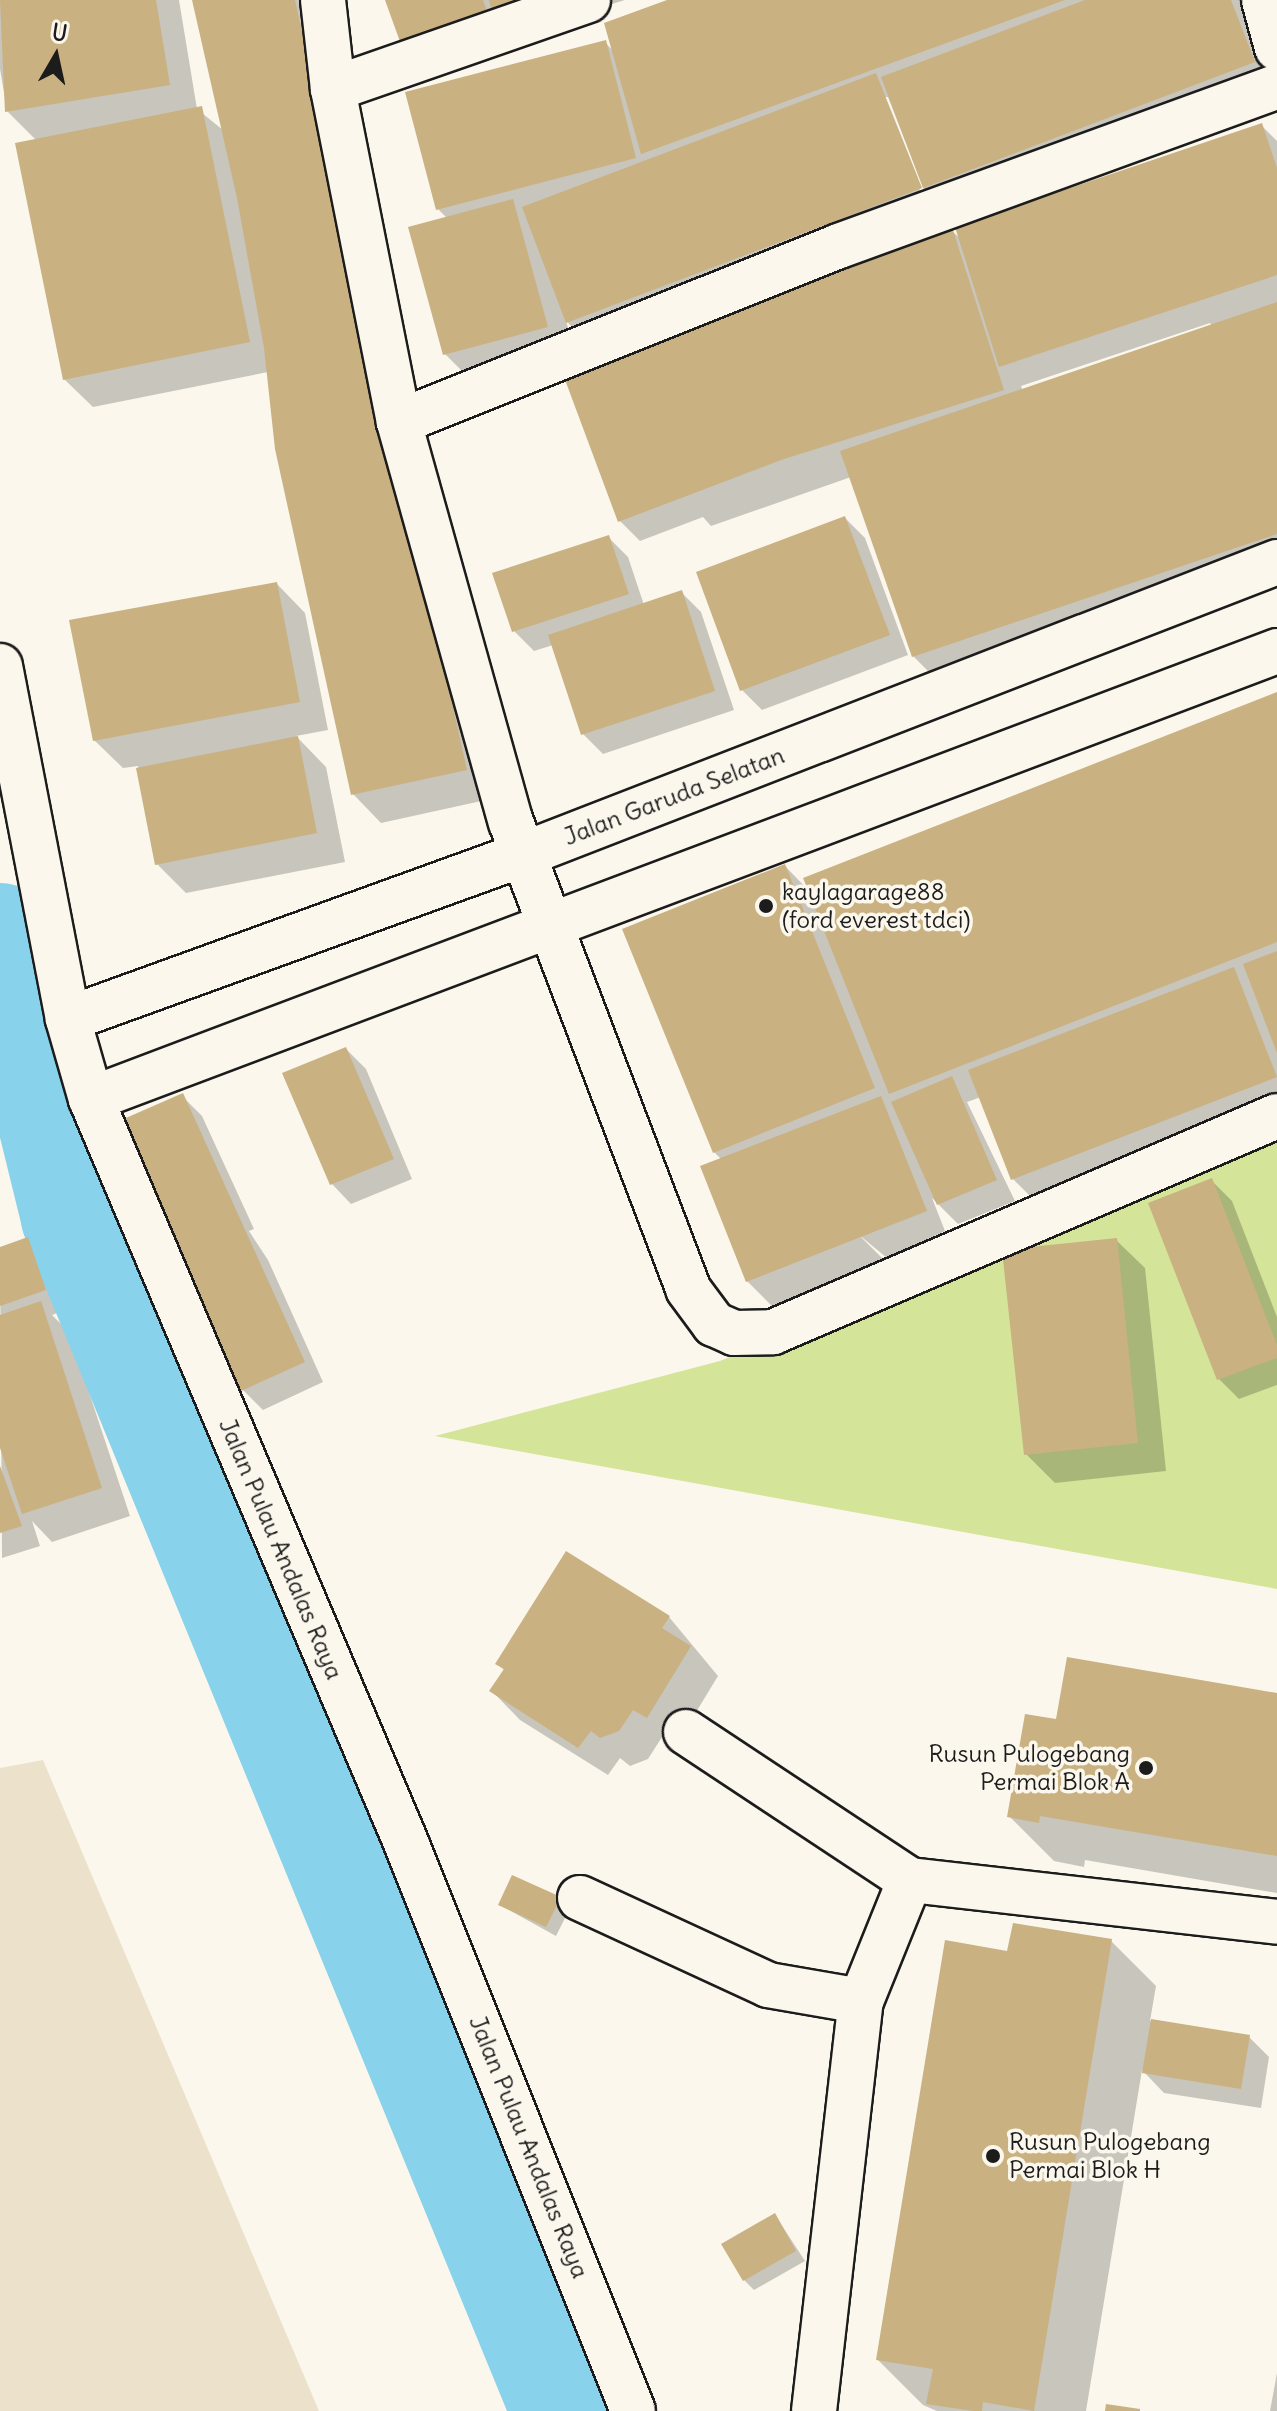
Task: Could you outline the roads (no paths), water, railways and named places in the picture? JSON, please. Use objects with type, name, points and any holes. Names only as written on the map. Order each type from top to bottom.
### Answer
[{"type":"street","points":[[323,0],[333,89],[399,422],[522,855],[688,1289],[714,1324],[734,1333],[773,1332],[1277,1116]]},
{"type":"street","points":[[333,89],[588,0]]},
{"type":"street","points":[[1264,0],[1277,48]]},
{"type":"street","points":[[399,422],[839,246],[1277,87]]},
{"type":"street","name":"Jalan Garuda Selatan","points":[[68,1019],[522,855],[1277,562]]},
{"type":"street","points":[[91,1099],[1277,651]]},
{"type":"street","name":"Jalan Pulau Andalas Raya","points":[[0,666],[68,1019],[91,1099],[407,1845],[633,2411]]},
{"type":"street","points":[[686,1732],[910,1880],[1277,1922]]},
{"type":"street","points":[[814,2411],[861,2001],[910,1880]]},
{"type":"street","points":[[580,1898],[768,1985],[861,2001]]},
{"type":"waterway","points":[[0,932],[70,1218],[560,2411]]},
{"type":"place","name":"kaylagarage88 (ford everest tdci)","points":[[766,906]]},
{"type":"place","name":"Rusun Pulogebang Permai Blok A","points":[[1146,1768]]},
{"type":"place","name":"Rusun Pulogebang Permai Blok H","points":[[993,2156]]}]
